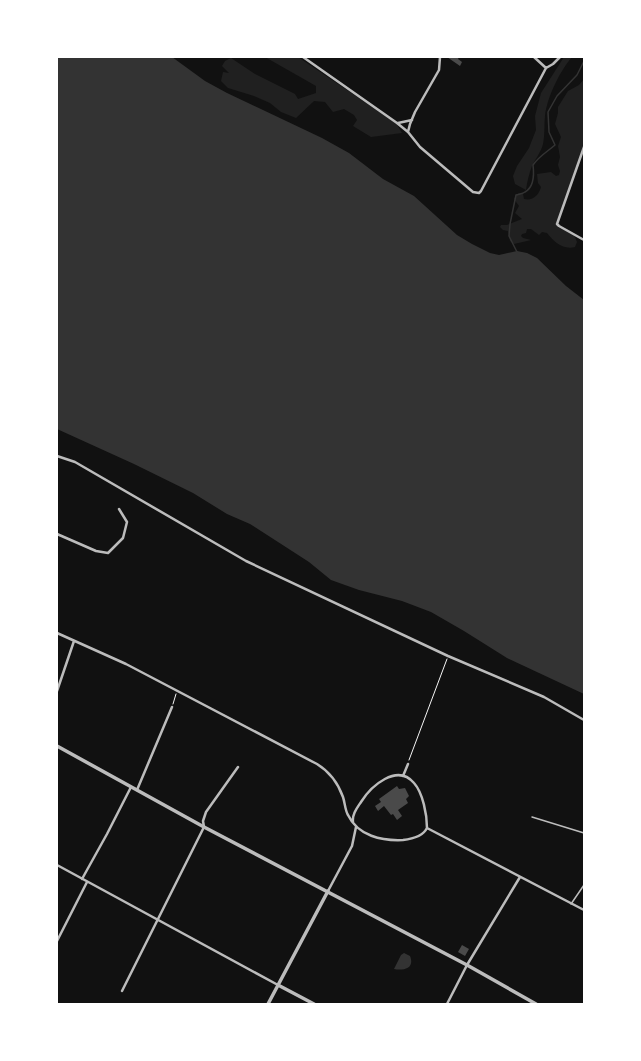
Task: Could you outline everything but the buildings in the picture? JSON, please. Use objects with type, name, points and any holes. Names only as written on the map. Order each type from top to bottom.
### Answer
[{"type":"street","points":[[303,57],[397,123],[408,132],[420,147],[473,192],[479,193],[546,68],[560,57]]},
{"type":"street","points":[[408,132],[412,120],[439,70],[440,57]]},
{"type":"street","points":[[534,57],[546,68]]},
{"type":"street","points":[[397,123],[412,120]]},
{"type":"street","points":[[584,147],[557,224],[584,240]]},
{"type":"street","points":[[57,456],[75,462],[246,561],[448,656],[544,697],[584,720]]},
{"type":"street","points":[[57,534],[96,551],[108,553],[123,538],[126,527],[127,522],[119,509]]},
{"type":"street","points":[[57,632],[126,664],[307,758],[326,770],[340,789],[348,816],[356,827],[364,833],[394,840],[415,838],[425,832],[427,828],[426,813],[418,789],[414,782],[403,776],[384,779],[372,788],[367,793],[354,814],[353,822]]},
{"type":"street","points":[[57,691],[74,641]]},
{"type":"street","points":[[137,790],[172,707]]},
{"type":"street","points":[[57,746],[204,827],[467,965],[536,1004]]},
{"type":"street","points":[[403,776],[408,764]]},
{"type":"street","points":[[122,991],[204,827],[203,821],[206,812],[238,768]]},
{"type":"street","points":[[82,879],[132,787]]},
{"type":"street","points":[[268,1004],[352,846],[356,827]]},
{"type":"street","points":[[427,828],[584,910]]},
{"type":"street","points":[[57,865],[314,1004]]},
{"type":"street","points":[[447,1004],[467,965],[520,877]]},
{"type":"street","points":[[57,941],[87,882]]},
{"type":"lane","points":[[532,817],[584,833]]},
{"type":"lane","points":[[571,904],[584,885]]},
{"type":"path","points":[[408,764],[448,656]]},
{"type":"path","points":[[172,707],[176,691]]},
{"type":"shaded area","points":[[57,57],[172,57],[205,81],[227,93],[322,138],[349,153],[383,179],[414,196],[457,235],[472,244],[490,253],[499,255],[517,251],[527,253],[537,258],[566,286],[584,300],[584,694],[507,658],[431,612],[402,601],[359,590],[331,580],[309,562],[250,524],[227,514],[193,493],[57,429]]},
{"type":"shaded area","points":[[265,57],[298,57],[396,123],[402,133],[371,137],[353,126],[357,120],[354,115],[344,109],[333,112],[325,102],[314,101],[296,118],[281,112],[270,103],[254,96],[228,88],[221,81],[223,72],[229,73],[222,66],[225,61],[231,58],[255,74],[295,94],[298,99],[316,93],[316,86]]},
{"type":"shaded area","points":[[564,57],[572,57],[559,77],[548,101],[545,116],[543,144],[532,166],[526,190],[515,184],[513,176],[517,166],[529,148],[536,130],[535,116],[541,93]]},
{"type":"shaded area","points":[[584,79],[584,144],[556,224],[558,227],[574,235],[577,242],[575,247],[571,248],[563,246],[556,242],[547,233],[542,232],[539,235],[531,229],[527,229],[526,233],[522,234],[521,236],[531,240],[514,244],[510,241],[508,231],[503,230],[500,227],[501,225],[507,225],[522,219],[515,213],[519,206],[514,199],[519,193],[523,194],[524,199],[530,199],[539,193],[541,187],[538,183],[537,174],[551,172],[556,176],[559,175],[560,171],[558,165],[560,157],[558,146],[561,137],[555,124],[558,107],[568,91],[579,85]]},
{"type":"shaded area","points":[[404,953],[410,956],[410,966],[401,970],[394,969],[401,955]]},
{"type":"waterway","points":[[517,252],[509,236],[516,195],[528,190],[533,180],[533,165],[540,157],[555,145],[549,132],[548,112],[557,96],[577,75],[584,61]]}]
